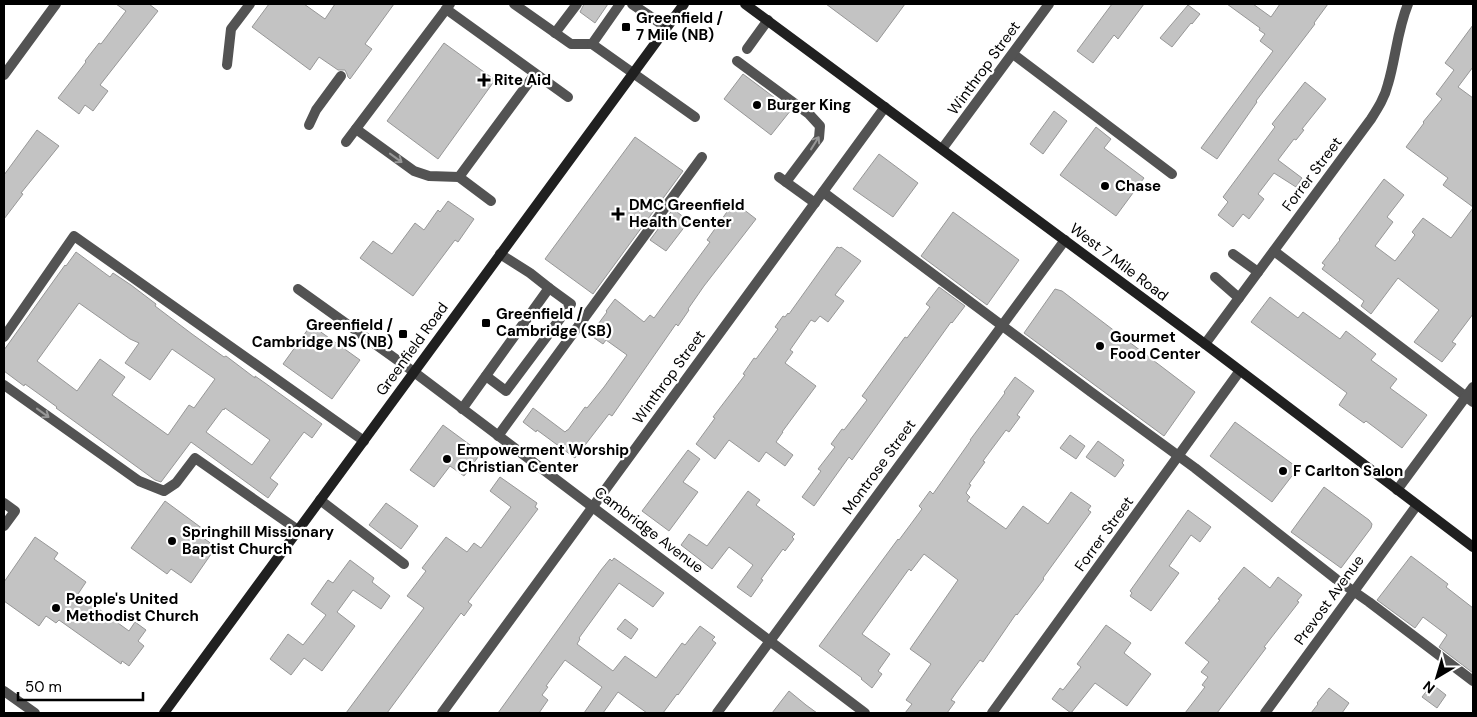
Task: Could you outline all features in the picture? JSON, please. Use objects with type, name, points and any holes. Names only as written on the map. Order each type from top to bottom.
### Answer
[{"type":"main road","name":"Greenfield Road","points":[[164,713],[684,4]]},
{"type":"main road","name":"West 7 Mile Road","points":[[745,4],[1205,344],[1473,547]]},
{"type":"street","points":[[6,75],[56,4]]},
{"type":"street","points":[[227,65],[231,29],[250,4]]},
{"type":"street","points":[[514,4],[571,44],[592,44],[696,117]]},
{"type":"street","points":[[556,34],[577,4]]},
{"type":"street","points":[[592,44],[620,4]]},
{"type":"street","points":[[632,4],[666,28]]},
{"type":"street","name":"Winthrop Street","points":[[942,149],[1049,4]]},
{"type":"street","name":"Forrer Street","points":[[1205,344],[1371,119],[1384,97],[1401,21],[1408,4]]},
{"type":"street","points":[[346,142],[448,6],[535,74],[568,97]]},
{"type":"street","points":[[746,49],[768,20]]},
{"type":"street","points":[[1012,54],[1172,174]]},
{"type":"street","points":[[737,61],[809,114],[820,126],[819,138],[782,179],[815,203]]},
{"type":"street","points":[[459,177],[535,74]]},
{"type":"street","points":[[309,125],[316,110],[341,76]]},
{"type":"street","name":"Winthrop Street","points":[[442,713],[885,107]]},
{"type":"street","points":[[356,129],[414,171],[430,176],[459,177],[491,201]]},
{"type":"street","points":[[498,436],[702,156]]},
{"type":"street","points":[[824,192],[1178,456],[1336,579],[1473,681]]},
{"type":"street","points":[[4,338],[74,236],[364,440]]},
{"type":"street","name":"Montrose Street","points":[[718,713],[1064,240]]},
{"type":"street","points":[[1274,251],[1470,399]]},
{"type":"street","points":[[486,376],[506,391],[571,304],[530,273],[500,254]]},
{"type":"street","points":[[1233,254],[1258,272]]},
{"type":"street","points":[[1215,277],[1239,298]]},
{"type":"street","points":[[462,409],[549,288]]},
{"type":"street","name":"Cambridge Avenue","points":[[298,289],[414,372],[865,713]]},
{"type":"street","name":"Forrer Street","points":[[992,713],[1240,372]]},
{"type":"street","points":[[4,385],[138,481],[164,491],[176,483],[195,458],[298,530]]},
{"type":"street","points":[[1397,490],[1470,399],[1473,387]]},
{"type":"street","points":[[320,500],[404,564]]},
{"type":"street","points":[[4,503],[15,510],[4,526]]},
{"type":"street","name":"Prevost Avenue","points":[[1265,713],[1417,505]]},
{"type":"street","points":[[4,691],[35,713]]},
{"type":"building","points":[[116,4],[149,4],[158,11],[100,85],[108,91],[93,111],[85,105],[79,114],[58,98],[99,43],[101,44],[126,11]]},
{"type":"building","points":[[269,4],[304,4],[325,19],[335,4],[394,4],[365,44],[372,49],[350,79],[345,70],[338,70],[319,57],[310,70],[252,27]]},
{"type":"building","points":[[584,4],[608,4],[595,23],[580,12]]},
{"type":"building","points":[[826,4],[905,4],[877,42]]},
{"type":"building","points":[[1112,4],[1144,4],[1118,39],[1114,35],[1093,63],[1077,51]]},
{"type":"building","points":[[1227,4],[1253,4],[1271,17],[1280,4],[1328,4],[1256,101],[1217,159],[1201,148],[1273,51],[1260,41],[1265,34],[1259,30],[1260,28]]},
{"type":"building","points":[[1188,5],[1200,14],[1172,47],[1160,38]]},
{"type":"building","points":[[1473,25],[1473,67],[1458,87],[1473,98],[1473,207],[1443,185],[1448,178],[1406,147],[1442,99],[1436,94],[1454,70],[1445,63]]},
{"type":"building","points":[[444,43],[495,80],[438,159],[387,121]]},
{"type":"building","points":[[743,74],[791,110],[771,135],[724,99]]},
{"type":"building","points":[[1305,82],[1326,99],[1302,129],[1304,130],[1296,140],[1294,139],[1278,160],[1302,178],[1296,187],[1274,173],[1258,194],[1264,199],[1249,219],[1243,214],[1233,227],[1218,215],[1228,202],[1223,197],[1275,127],[1272,124]]},
{"type":"building","points":[[1054,111],[1067,121],[1043,154],[1030,144]]},
{"type":"building","points":[[1096,127],[1111,139],[1104,148],[1144,178],[1116,216],[1060,175]]},
{"type":"building","points":[[37,130],[59,146],[21,193],[23,194],[4,219],[4,175]]},
{"type":"building","points":[[635,137],[683,171],[593,294],[545,259]]},
{"type":"building","points":[[879,154],[918,183],[893,217],[853,189]]},
{"type":"building","points":[[1384,179],[1404,195],[1387,217],[1393,222],[1375,246],[1395,261],[1415,235],[1412,232],[1423,218],[1451,238],[1473,208],[1473,314],[1452,342],[1456,344],[1442,362],[1414,342],[1439,310],[1398,278],[1371,314],[1361,306],[1364,301],[1322,269],[1325,265],[1322,263]]},
{"type":"building","points":[[448,201],[474,219],[458,242],[455,240],[413,296],[360,258],[373,241],[392,254],[415,223],[424,230],[438,210],[440,212]]},
{"type":"building","points":[[734,202],[756,219],[704,286],[678,326],[676,324],[612,416],[609,414],[575,458],[523,422],[533,408],[565,432],[568,430],[585,407],[587,408],[604,387],[627,355],[606,340],[603,344],[590,335],[606,311],[615,299],[644,322],[650,315],[654,318],[710,242],[707,240]]},
{"type":"building","points":[[673,209],[689,221],[666,251],[650,240]]},
{"type":"building","points":[[953,212],[1019,260],[987,305],[921,256]]},
{"type":"building","points":[[837,247],[841,247],[861,261],[835,295],[844,301],[828,322],[820,316],[815,322],[811,320],[790,350],[793,352],[785,363],[816,386],[776,442],[793,455],[785,466],[766,452],[759,462],[729,440],[715,459],[696,444],[715,418],[713,417],[745,375],[743,374],[754,358],[756,359],[778,329],[775,327],[783,316],[785,317],[789,314]]},
{"type":"building","points":[[76,252],[110,277],[113,273],[156,304],[155,306],[192,334],[322,424],[312,438],[304,432],[270,478],[278,484],[268,498],[191,442],[161,482],[155,480],[57,407],[4,371],[4,350]],"holes":[[[79,303],[130,339],[139,343],[125,363],[150,380],[172,349],[215,379],[194,408],[189,405],[168,435],[112,395],[125,377],[100,359],[77,391],[37,361]],[[225,408],[270,440],[252,465],[206,432]]]},
{"type":"building","points":[[939,287],[965,306],[951,322],[852,460],[849,457],[814,506],[802,497],[821,471],[818,469],[835,447],[831,444],[867,400],[862,396],[905,337],[907,338],[930,307],[926,304]]},
{"type":"building","points":[[1055,289],[1062,291],[1195,392],[1164,436],[1024,333]]},
{"type":"building","points":[[1270,297],[1298,318],[1303,312],[1340,339],[1346,331],[1376,354],[1371,360],[1397,379],[1390,388],[1427,415],[1402,448],[1366,421],[1364,423],[1339,405],[1347,393],[1251,322]]},
{"type":"building","points":[[311,325],[360,360],[332,399],[283,364]]},
{"type":"building","points":[[1015,377],[1034,391],[1017,415],[1020,417],[1009,432],[1006,430],[983,461],[985,462],[969,484],[971,485],[966,493],[970,497],[967,501],[1006,529],[1023,506],[1048,524],[1071,492],[1091,506],[1088,510],[1091,512],[983,662],[980,660],[958,690],[951,700],[955,702],[947,713],[905,713],[912,704],[906,700],[931,664],[910,649],[958,580],[924,554],[911,571],[909,569],[862,634],[890,654],[878,671],[882,674],[872,688],[862,678],[819,646],[922,509],[919,506],[930,491],[933,494]]},
{"type":"building","points":[[1235,422],[1298,468],[1272,502],[1210,456]]},
{"type":"building","name":"Empowerment Worship Christian Center","points":[[443,425],[481,453],[464,476],[450,466],[434,487],[410,470]]},
{"type":"building","points":[[1070,435],[1085,446],[1076,459],[1060,448]]},
{"type":"building","points":[[1098,441],[1124,460],[1122,463],[1124,465],[1115,477],[1086,457]]},
{"type":"building","points":[[688,450],[700,459],[683,482],[698,492],[669,531],[642,511]]},
{"type":"building","points":[[500,477],[537,503],[535,507],[538,509],[468,602],[472,605],[464,616],[461,613],[387,713],[346,713],[424,608],[407,596],[426,571],[422,568],[446,537],[467,552],[474,543],[481,548],[511,507],[490,491]]},
{"type":"building","points":[[1324,487],[1372,524],[1341,568],[1291,532]]},
{"type":"building","points":[[748,491],[760,500],[756,505],[795,534],[792,537],[794,539],[785,551],[783,549],[761,579],[763,580],[751,597],[737,587],[753,565],[729,547],[712,569],[681,545],[689,534],[707,546]]},
{"type":"building","name":"Springhill Missionary Baptist Church","points":[[165,501],[203,529],[199,535],[216,547],[191,583],[171,569],[167,574],[131,548]]},
{"type":"building","points":[[386,503],[418,526],[401,549],[369,525]]},
{"type":"building","points":[[1188,510],[1211,527],[1200,542],[1191,535],[1169,566],[1179,573],[1151,611],[1130,596],[1132,593],[1130,591]]},
{"type":"building","name":"People's United Methodist Church","points":[[35,537],[58,553],[54,559],[86,582],[78,594],[129,631],[135,622],[146,630],[138,641],[144,646],[129,666],[122,661],[121,664],[59,620],[56,623],[46,616],[39,626],[4,601],[4,582]]},
{"type":"building","points":[[1411,556],[1448,584],[1446,587],[1473,608],[1473,673],[1439,647],[1447,635],[1423,617],[1415,628],[1377,600]]},
{"type":"building","points":[[614,558],[664,593],[653,607],[619,583],[579,638],[577,644],[613,671],[625,656],[656,678],[682,643],[685,645],[700,626],[715,637],[712,640],[716,643],[678,695],[663,713],[647,713],[618,692],[603,713],[584,713],[602,687],[565,660],[546,686],[548,687],[542,695],[548,700],[539,713],[498,713],[601,570],[610,559],[612,561]]},
{"type":"building","points":[[350,560],[374,578],[372,582],[390,596],[381,609],[353,590],[337,612],[355,626],[322,671],[304,658],[291,675],[270,659],[288,634],[303,645],[326,615],[311,604],[328,580],[333,583]]},
{"type":"building","points":[[1244,567],[1270,588],[1278,577],[1302,595],[1297,601],[1299,602],[1264,647],[1266,648],[1217,713],[1185,713],[1205,687],[1202,685],[1208,677],[1201,672],[1209,662],[1185,643]]},
{"type":"building","points":[[625,619],[638,629],[631,639],[617,629]]},
{"type":"building","points":[[1106,625],[1131,643],[1124,653],[1151,674],[1127,706],[1095,683],[1071,713],[1052,699],[1060,688],[1063,690],[1081,667],[1077,664]]},
{"type":"building","points":[[1432,684],[1446,695],[1437,708],[1422,697]]},
{"type":"building","points":[[1329,688],[1349,703],[1342,713],[1311,713],[1317,703]]},
{"type":"building","points":[[789,691],[806,705],[817,713],[772,713]]},
{"type":"place","name":"Greenfield / 7 Mile (NB)","points":[[626,27]]},
{"type":"place","name":"Rite Aid","points":[[484,80]]},
{"type":"place","name":"Burger King","points":[[757,105]]},
{"type":"place","name":"Chase","points":[[1105,186]]},
{"type":"place","name":"DMC Greenfield Health Center","points":[[618,214]]},
{"type":"place","name":"Greenfield / Cambridge (SB)","points":[[486,323]]},
{"type":"place","name":"Greenfield / Cambridge NS (NB)","points":[[403,334]]},
{"type":"place","name":"Gourmet Food Center","points":[[1100,346]]},
{"type":"place","name":"Empowerment Worship Christian Center","points":[[447,459]]},
{"type":"place","name":"F Carlton Salon","points":[[1283,471]]},
{"type":"place","name":"Springhill Missionary Baptist Church","points":[[172,541]]},
{"type":"place","name":"People's United Methodist Church","points":[[56,608]]}]
